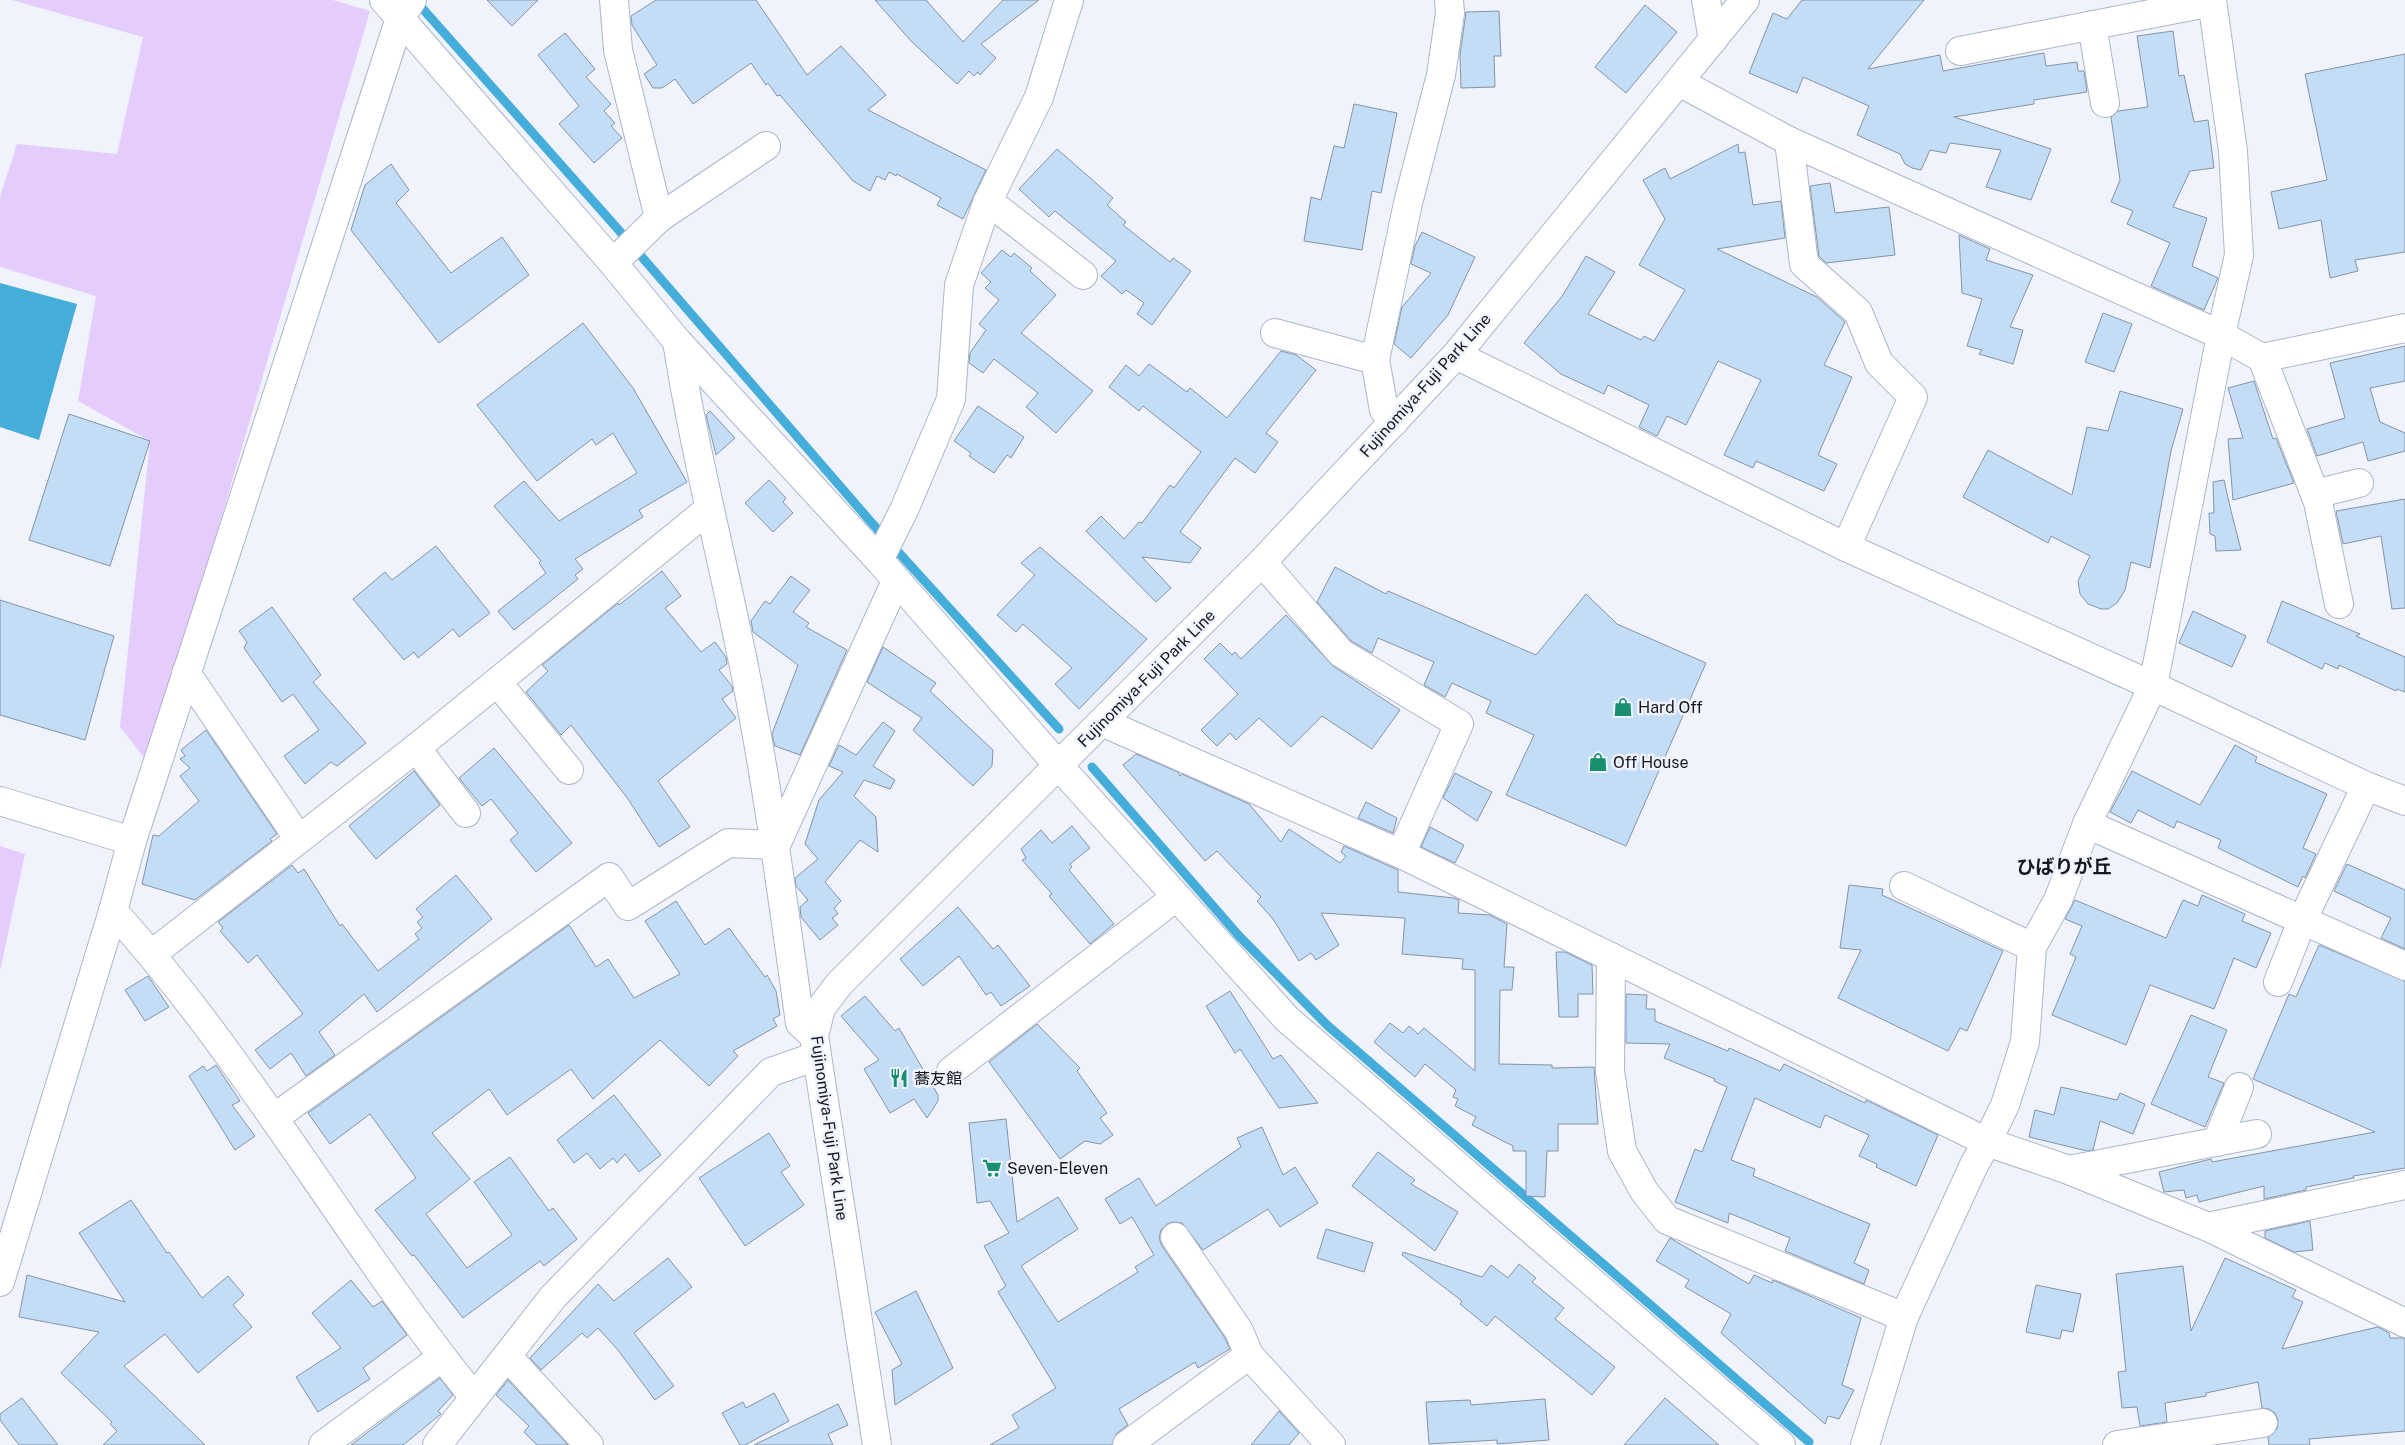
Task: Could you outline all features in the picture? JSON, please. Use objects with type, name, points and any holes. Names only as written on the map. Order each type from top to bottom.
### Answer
[{"type":"street","points":[[614,0],[618,50],[651,226]]},
{"type":"street","points":[[776,845],[886,565],[895,528],[950,399],[960,285],[988,201],[1039,97],[1069,0]]},
{"type":"street","points":[[1394,422],[1384,410],[1375,360],[1408,203],[1441,75],[1450,12],[1449,0]]},
{"type":"street","points":[[1706,0],[1713,40]]},
{"type":"street","name":"Fujinomiya-Fuji Park Line","points":[[877,1445],[816,1046],[821,1008],[840,984],[1262,562],[1394,422],[1456,354],[1745,0]]},
{"type":"street","points":[[1865,1445],[1904,1317],[1974,1165],[2004,1105],[2025,1042],[2032,947],[2058,900],[2087,824],[2153,686],[2221,335],[2239,254],[2238,216],[2232,151],[2212,1],[1960,51]]},
{"type":"street","points":[[400,7],[617,258],[677,341],[886,565],[1058,765],[1287,1019],[1781,1445]]},
{"type":"street","points":[[0,1282],[113,911],[132,841],[400,7]]},
{"type":"street","points":[[2092,25],[2105,103]]},
{"type":"street","points":[[1679,82],[1789,141],[2221,335],[2262,358],[2315,494],[2338,604]]},
{"type":"street","points":[[1789,141],[1804,264],[1858,312],[1879,362],[1913,396],[1846,546]]},
{"type":"street","points":[[617,258],[651,226],[766,146]]},
{"type":"street","points":[[988,201],[1082,275]]},
{"type":"street","points":[[2262,358],[2405,328]]},
{"type":"street","points":[[1275,333],[1375,360]]},
{"type":"street","points":[[438,1445],[553,1297],[771,1072],[816,1046],[800,1022],[776,845],[747,682],[689,416],[677,341]]},
{"type":"street","points":[[1456,354],[1846,546],[2153,686],[2366,786],[2405,801]]},
{"type":"street","points":[[2315,494],[2360,483]]},
{"type":"street","points":[[152,954],[416,748],[709,509]]},
{"type":"street","points":[[1262,562],[1342,653],[1459,724],[1401,854]]},
{"type":"street","points":[[186,672],[299,839]]},
{"type":"street","points":[[496,682],[569,770]]},
{"type":"street","points":[[1102,722],[1401,854],[1987,1142],[2069,1170],[2208,1227],[2405,1323]]},
{"type":"street","points":[[416,748],[466,813]]},
{"type":"street","points":[[2278,982],[2302,921],[2366,786]]},
{"type":"street","points":[[0,801],[132,841]]},
{"type":"street","points":[[2087,824],[2405,966]]},
{"type":"street","points":[[274,1118],[609,877],[628,906],[728,843],[776,845]]},
{"type":"street","points":[[1904,886],[2032,947]]},
{"type":"street","points":[[951,1071],[1176,897]]},
{"type":"street","points":[[113,911],[152,954],[274,1118],[442,1357],[474,1397]]},
{"type":"street","points":[[1611,957],[1610,1071],[1622,1151],[1644,1192],[1667,1220],[1904,1317]]},
{"type":"street","points":[[2217,1142],[2239,1087]]},
{"type":"street","points":[[2069,1170],[2257,1134]]},
{"type":"street","points":[[2208,1227],[2405,1185]]},
{"type":"street","points":[[1175,1237],[1238,1331],[1249,1355],[1317,1440]]},
{"type":"street","points":[[1127,1445],[1249,1355]]},
{"type":"street","points":[[507,1356],[589,1445]]},
{"type":"street","points":[[323,1445],[442,1357]]},
{"type":"street","points":[[2116,1445],[2263,1423]]},
{"type":"shaded area","points":[[12,0],[333,0],[370,11],[149,764],[120,727],[150,441],[78,401],[96,296],[0,267],[0,197],[17,144],[117,154],[143,37]]},
{"type":"shaded area","points":[[0,846],[25,854],[0,971]]},
{"type":"water","points":[[0,283],[77,304],[39,440],[0,427]]},
{"type":"building","points":[[487,0],[538,0],[512,26]]},
{"type":"building","points":[[656,0],[756,0],[807,75],[841,46],[886,95],[868,110],[986,170],[963,219],[937,205],[941,198],[897,174],[896,176],[889,172],[885,180],[877,176],[870,191],[853,181],[780,95],[777,96],[768,83],[766,85],[751,63],[693,104],[675,79],[662,88],[653,88],[644,74],[657,65],[632,25],[631,16]]},
{"type":"building","points":[[875,0],[926,0],[963,42],[1003,0],[1039,0],[981,44],[996,58],[980,75],[978,72],[974,76],[969,71],[957,84],[911,41]]},
{"type":"building","points":[[1802,0],[1924,0],[1868,69],[1940,55],[1943,71],[2044,53],[2046,66],[2077,62],[2078,71],[2084,71],[2087,92],[2034,100],[2034,104],[1954,117],[2051,149],[2031,200],[1986,187],[2001,150],[1950,143],[1946,153],[1930,150],[1921,170],[1912,168],[1905,164],[1900,154],[1857,135],[1869,106],[1803,77],[1797,93],[1749,73],[1773,13],[1787,19]]},
{"type":"building","points":[[1645,5],[1677,32],[1626,93],[1595,67]]},
{"type":"building","points":[[1499,11],[1501,56],[1494,56],[1495,87],[1461,88],[1460,55],[1466,12]]},
{"type":"building","points":[[2173,31],[2179,76],[2184,75],[2194,122],[2208,120],[2214,168],[2190,171],[2173,207],[2207,218],[2192,266],[2218,278],[2204,310],[2151,286],[2170,243],[2127,224],[2133,211],[2111,202],[2120,180],[2111,117],[2118,111],[2148,107],[2137,36]]},
{"type":"building","points":[[565,33],[595,69],[586,77],[611,104],[604,111],[615,123],[611,126],[622,138],[594,163],[559,124],[579,106],[538,55]]},
{"type":"building","points":[[2405,54],[2405,252],[2355,260],[2358,271],[2330,278],[2321,220],[2279,229],[2271,192],[2327,180],[2305,74]]},
{"type":"building","points":[[1354,104],[1397,113],[1381,193],[1372,191],[1362,250],[1304,241],[1311,197],[1321,200],[1334,146],[1344,148]]},
{"type":"building","points":[[1738,144],[1739,153],[1745,152],[1753,205],[1781,201],[1785,238],[1717,249],[1817,297],[1845,322],[1824,365],[1852,377],[1818,455],[1837,464],[1824,491],[1756,461],[1753,468],[1724,455],[1761,380],[1718,361],[1686,425],[1667,416],[1657,436],[1639,427],[1649,405],[1608,385],[1604,394],[1561,374],[1524,343],[1563,295],[1586,256],[1615,272],[1588,314],[1641,340],[1644,336],[1654,341],[1685,290],[1639,265],[1665,219],[1643,180],[1665,168],[1670,179]]},
{"type":"building","points":[[1057,149],[1113,198],[1107,205],[1126,222],[1123,225],[1170,262],[1173,258],[1191,271],[1152,325],[1137,314],[1144,303],[1126,290],[1122,294],[1101,276],[1116,261],[1055,211],[1049,217],[1019,189]]},
{"type":"building","points":[[391,164],[409,190],[396,203],[451,273],[502,237],[529,275],[439,343],[351,230],[365,185]]},
{"type":"building","points":[[1830,183],[1835,213],[1889,207],[1895,255],[1826,263],[1819,256],[1810,186]]},
{"type":"building","points":[[1422,232],[1475,257],[1448,315],[1411,358],[1394,344],[1402,307],[1431,273],[1411,264],[1415,246]]},
{"type":"building","points":[[1959,235],[1990,249],[1986,260],[2033,275],[2010,327],[2023,330],[2013,364],[1979,354],[1982,350],[1967,346],[1982,299],[1962,293]]},
{"type":"building","points":[[1002,250],[1011,257],[1014,253],[1032,268],[1030,271],[1056,295],[1021,333],[1093,391],[1056,433],[1026,407],[1038,393],[994,359],[983,373],[969,363],[970,353],[986,330],[979,324],[999,300],[985,288],[991,282],[981,273]]},
{"type":"building","points":[[2103,313],[2132,324],[2114,372],[2085,362]]},
{"type":"building","points":[[583,323],[633,388],[687,482],[639,510],[643,517],[575,559],[583,569],[575,575],[578,579],[514,630],[498,611],[546,573],[539,563],[541,561],[494,506],[524,481],[559,521],[637,473],[613,433],[596,445],[592,439],[537,481],[477,405]]},
{"type":"building","points":[[2405,346],[2405,381],[2370,388],[2380,422],[2405,433],[2405,451],[2368,461],[2363,442],[2317,456],[2307,429],[2345,418],[2330,363]]},
{"type":"building","points":[[1281,351],[1296,355],[1316,370],[1266,433],[1278,442],[1255,473],[1235,458],[1180,532],[1201,548],[1190,563],[1142,557],[1171,588],[1156,602],[1086,531],[1101,516],[1124,539],[1139,522],[1142,523],[1170,485],[1174,488],[1201,452],[1143,406],[1139,411],[1109,387],[1126,365],[1139,376],[1149,364],[1187,392],[1190,388],[1227,418]]},
{"type":"building","points":[[2254,381],[2273,439],[2276,438],[2294,483],[2233,500],[2228,439],[2243,438],[2228,388]]},
{"type":"building","points":[[2120,391],[2183,409],[2171,451],[2150,568],[2131,562],[2125,590],[2117,603],[2108,609],[2101,609],[2088,604],[2080,594],[2078,581],[2090,556],[2051,536],[2048,543],[1963,497],[1988,450],[2072,495],[2087,427],[2108,431]]},
{"type":"building","points":[[978,406],[1024,437],[1011,458],[1007,455],[994,473],[969,456],[971,453],[954,441]]},
{"type":"building","points":[[710,411],[735,438],[716,455],[706,415]]},
{"type":"building","points":[[69,414],[150,441],[110,566],[29,540]]},
{"type":"building","points":[[769,480],[786,498],[783,502],[793,513],[773,532],[745,503]]},
{"type":"building","points":[[2224,480],[2241,550],[2216,551],[2215,536],[2210,534],[2209,513],[2214,513],[2213,482]]},
{"type":"building","points":[[2405,499],[2405,608],[2392,609],[2381,536],[2343,544],[2336,511]]},
{"type":"building","points":[[436,546],[490,613],[459,637],[453,629],[418,658],[414,652],[404,660],[353,599],[385,572],[392,580]]},
{"type":"building","points":[[1040,547],[1147,639],[1079,709],[1055,684],[1072,668],[1023,624],[1016,632],[997,615],[1035,575],[1021,563]]},
{"type":"building","points":[[1335,567],[1386,594],[1388,591],[1536,655],[1586,594],[1617,624],[1706,663],[1626,846],[1506,795],[1534,735],[1486,713],[1491,701],[1452,683],[1445,697],[1424,685],[1434,662],[1378,638],[1372,653],[1351,641],[1317,602]]},
{"type":"building","points":[[662,571],[681,596],[665,608],[701,652],[715,642],[726,657],[727,664],[719,670],[732,686],[733,691],[722,699],[736,718],[658,781],[690,827],[659,847],[628,799],[571,725],[561,735],[526,692],[548,671],[542,665],[618,603],[619,605]]},
{"type":"building","points":[[791,576],[810,590],[793,612],[809,623],[806,627],[847,650],[800,755],[775,746],[772,734],[798,665],[753,632],[751,621],[765,601],[770,604]]},
{"type":"building","points":[[0,600],[114,636],[85,740],[0,715]]},
{"type":"building","points":[[2282,601],[2360,634],[2356,636],[2405,657],[2405,692],[2397,689],[2396,691],[2339,665],[2338,669],[2325,663],[2322,669],[2267,642]]},
{"type":"building","points":[[272,607],[321,675],[313,682],[366,743],[337,766],[331,762],[305,784],[284,756],[319,730],[293,694],[282,702],[244,648],[247,642],[239,631]]},
{"type":"building","points":[[2193,611],[2246,636],[2232,667],[2179,643]]},
{"type":"building","points":[[1286,615],[1333,666],[1400,710],[1372,749],[1322,716],[1291,747],[1259,718],[1236,740],[1230,733],[1217,746],[1201,730],[1238,694],[1204,659],[1220,643],[1232,655],[1235,652],[1241,659]]},
{"type":"building","points":[[883,647],[936,683],[930,691],[993,750],[992,766],[973,786],[913,730],[922,718],[867,682]]},
{"type":"building","points":[[883,722],[895,731],[873,766],[895,780],[890,789],[864,780],[854,796],[876,817],[878,852],[860,840],[825,882],[841,901],[834,908],[838,914],[832,918],[838,925],[820,940],[801,917],[800,907],[808,900],[796,886],[795,878],[818,859],[805,844],[819,800],[843,772],[829,766],[839,745],[856,755]]},
{"type":"building","points":[[206,730],[277,834],[270,839],[272,841],[195,900],[142,884],[153,835],[159,836],[199,801],[180,776],[190,768],[180,759],[185,756],[181,750]]},
{"type":"building","points":[[2235,745],[2257,757],[2255,762],[2327,794],[2303,848],[2316,854],[2305,878],[2303,876],[2298,887],[2218,848],[2221,840],[2177,821],[2174,828],[2138,810],[2131,823],[2110,812],[2132,771],[2200,805]]},
{"type":"building","points":[[494,748],[572,843],[536,872],[510,840],[518,833],[491,799],[482,806],[459,778]]},
{"type":"building","points":[[1136,754],[1178,772],[1180,776],[1182,774],[1249,804],[1281,842],[1289,829],[1340,863],[1346,856],[1341,852],[1344,846],[1398,870],[1398,892],[1454,898],[1459,900],[1458,913],[1490,915],[1507,924],[1504,967],[1514,967],[1512,990],[1500,990],[1499,1064],[1552,1065],[1552,1068],[1594,1067],[1598,1124],[1558,1124],[1558,1151],[1547,1151],[1545,1197],[1526,1196],[1526,1151],[1513,1151],[1513,1146],[1472,1125],[1476,1117],[1455,1106],[1458,1099],[1453,1097],[1456,1090],[1425,1064],[1415,1077],[1374,1042],[1390,1023],[1403,1033],[1409,1026],[1418,1034],[1424,1028],[1475,1071],[1475,970],[1462,969],[1463,959],[1402,954],[1405,918],[1321,913],[1339,945],[1316,960],[1311,953],[1299,961],[1273,919],[1257,901],[1261,897],[1217,851],[1205,861],[1123,765]]},
{"type":"building","points":[[414,771],[440,805],[376,859],[349,826]]},
{"type":"building","points":[[1455,773],[1492,792],[1477,821],[1443,798]]},
{"type":"building","points":[[1366,802],[1397,818],[1393,833],[1358,818]]},
{"type":"building","points":[[1072,826],[1090,848],[1070,864],[1072,867],[1069,870],[1114,924],[1090,944],[1049,896],[1052,894],[1022,860],[1026,858],[1021,849],[1041,830],[1052,843]]},
{"type":"building","points":[[1430,827],[1464,845],[1455,863],[1421,847]]},
{"type":"building","points":[[2347,864],[2405,890],[2405,949],[2381,938],[2391,918],[2334,891]]},
{"type":"building","points":[[292,865],[298,873],[304,869],[340,926],[342,924],[378,971],[419,939],[415,934],[422,928],[417,922],[423,917],[416,909],[456,875],[492,919],[377,1012],[364,994],[319,1032],[335,1055],[306,1076],[291,1053],[270,1069],[255,1050],[303,1014],[257,955],[248,963],[220,931],[223,928],[218,922]]},
{"type":"building","points":[[1849,885],[1883,889],[1882,895],[2003,951],[1967,1031],[1960,1028],[1948,1051],[1838,998],[1861,950],[1840,948]]},
{"type":"building","points":[[2202,895],[2245,914],[2242,921],[2271,933],[2256,968],[2234,958],[2214,1009],[2150,985],[2126,1045],[2052,1015],[2076,957],[2070,954],[2082,926],[2065,919],[2075,900],[2166,938],[2183,900],[2198,906]]},
{"type":"building","points":[[676,901],[705,945],[729,928],[765,977],[767,975],[776,991],[780,1015],[773,1019],[777,1026],[733,1051],[738,1056],[709,1086],[660,1040],[593,1099],[571,1069],[507,1115],[489,1089],[432,1133],[470,1179],[426,1214],[467,1268],[512,1235],[474,1182],[510,1157],[549,1211],[553,1208],[577,1239],[544,1266],[540,1261],[463,1318],[414,1255],[412,1256],[375,1210],[416,1178],[370,1114],[330,1144],[308,1113],[569,925],[596,967],[608,959],[634,998],[680,974],[645,921]]},
{"type":"building","points":[[958,907],[993,949],[998,945],[1030,986],[1001,1006],[991,992],[986,995],[959,956],[923,986],[900,959]]},
{"type":"building","points":[[2319,945],[2405,981],[2405,1168],[2353,1176],[2354,1178],[2306,1187],[2306,1190],[2264,1199],[2264,1186],[2199,1202],[2197,1195],[2186,1198],[2184,1190],[2164,1192],[2159,1172],[2211,1159],[2212,1162],[2375,1132],[2253,1079],[2289,994],[2296,997]]},
{"type":"building","points":[[1556,952],[1565,952],[1592,965],[1593,994],[1578,994],[1578,1017],[1559,1017]]},
{"type":"building","points":[[148,976],[169,1007],[145,1021],[125,990]]},
{"type":"building","points":[[1230,991],[1273,1059],[1281,1055],[1318,1103],[1279,1108],[1240,1049],[1235,1053],[1206,1006]]},
{"type":"building","points":[[1626,994],[1647,995],[1646,1009],[1655,1009],[1655,1021],[1728,1051],[1729,1048],[1780,1071],[1784,1064],[1865,1103],[1866,1100],[1938,1135],[1916,1186],[1876,1167],[1877,1164],[1859,1156],[1869,1135],[1825,1115],[1820,1128],[1755,1098],[1731,1160],[1755,1169],[1753,1176],[1870,1224],[1854,1263],[1869,1270],[1864,1284],[1785,1251],[1790,1238],[1729,1213],[1728,1223],[1675,1202],[1695,1149],[1702,1152],[1727,1087],[1714,1081],[1715,1079],[1664,1058],[1670,1044],[1626,1043]]},
{"type":"building","points":[[865,996],[895,1031],[899,1028],[938,1095],[938,1101],[927,1118],[914,1099],[890,1113],[864,1069],[879,1060],[841,1016]]},
{"type":"building","points":[[2191,1015],[2227,1030],[2208,1077],[2224,1083],[2205,1127],[2151,1104]]},
{"type":"building","points":[[1037,1024],[1080,1068],[1077,1071],[1107,1113],[1100,1118],[1113,1135],[1100,1144],[1085,1141],[1060,1159],[989,1062]]},
{"type":"building","points":[[216,1065],[240,1101],[232,1105],[255,1136],[235,1150],[189,1076],[203,1066],[207,1071]]},
{"type":"building","points":[[2061,1087],[2117,1100],[2120,1093],[2145,1104],[2133,1134],[2100,1121],[2093,1150],[2087,1151],[2029,1137],[2035,1110],[2054,1115]]},
{"type":"building","points":[[614,1095],[661,1155],[639,1172],[625,1154],[617,1163],[613,1158],[600,1169],[587,1153],[574,1163],[557,1140]]},
{"type":"building","points":[[1006,1119],[1017,1222],[1058,1197],[1078,1229],[1021,1266],[1058,1322],[1138,1272],[1135,1267],[1154,1255],[1132,1217],[1120,1224],[1105,1199],[1139,1178],[1156,1206],[1241,1147],[1237,1138],[1262,1127],[1283,1175],[1295,1167],[1318,1203],[1280,1227],[1268,1209],[1203,1250],[1182,1223],[1173,1222],[1167,1224],[1161,1230],[1159,1238],[1162,1246],[1225,1338],[1230,1349],[1198,1368],[1195,1362],[1119,1409],[1128,1425],[1117,1433],[1112,1445],[990,1445],[1019,1428],[1012,1415],[1056,1388],[998,1292],[1006,1286],[984,1246],[1009,1233],[990,1201],[977,1203],[969,1123]]},
{"type":"building","points":[[769,1133],[790,1166],[781,1172],[804,1205],[745,1246],[699,1178]]},
{"type":"building","points":[[1378,1152],[1415,1180],[1411,1184],[1458,1212],[1435,1251],[1352,1186]]},
{"type":"building","points":[[131,1200],[167,1253],[169,1252],[202,1298],[228,1276],[244,1295],[233,1305],[252,1327],[198,1373],[165,1334],[124,1366],[205,1445],[103,1445],[117,1431],[110,1424],[112,1422],[61,1373],[99,1332],[19,1317],[27,1275],[125,1302],[79,1233]]},
{"type":"building","points":[[2310,1221],[2313,1250],[2294,1252],[2265,1238],[2265,1231]]},
{"type":"building","points":[[1326,1229],[1373,1243],[1364,1272],[1317,1258]]},
{"type":"building","points":[[1670,1238],[1749,1284],[1754,1275],[1772,1283],[1773,1280],[1861,1318],[1842,1385],[1854,1390],[1839,1419],[1828,1416],[1825,1424],[1721,1333],[1731,1314],[1685,1287],[1689,1280],[1656,1261]]},
{"type":"building","points":[[1403,1252],[1482,1277],[1491,1265],[1508,1278],[1519,1264],[1536,1278],[1532,1282],[1564,1308],[1555,1319],[1615,1367],[1592,1395],[1495,1316],[1487,1326],[1460,1304],[1462,1301],[1402,1255]]},
{"type":"building","points":[[668,1258],[692,1287],[634,1333],[674,1386],[655,1400],[618,1350],[598,1328],[587,1338],[582,1333],[541,1370],[530,1358],[598,1284],[614,1301]]},
{"type":"building","points":[[2225,1258],[2296,1290],[2292,1297],[2303,1302],[2282,1349],[2378,1327],[2389,1333],[2390,1338],[2405,1338],[2405,1431],[2309,1439],[2310,1445],[2269,1445],[2268,1437],[2277,1429],[2278,1420],[2275,1413],[2269,1409],[2262,1408],[2258,1382],[2206,1393],[2206,1396],[2165,1403],[2167,1422],[2140,1426],[2137,1407],[2122,1408],[2118,1372],[2126,1371],[2116,1274],[2183,1266],[2191,1331]]},
{"type":"building","points":[[351,1280],[373,1307],[382,1301],[407,1335],[363,1368],[370,1379],[318,1412],[296,1377],[341,1348],[312,1313]]},
{"type":"building","points":[[2036,1285],[2081,1294],[2073,1332],[2062,1330],[2060,1339],[2026,1332]]},
{"type":"building","points":[[916,1291],[953,1368],[895,1405],[892,1370],[902,1364],[875,1312]]},
{"type":"building","points":[[440,1378],[453,1395],[438,1411],[441,1414],[403,1445],[351,1445]]},
{"type":"building","points":[[508,1380],[568,1445],[537,1445],[524,1432],[529,1426],[496,1395]]},
{"type":"building","points":[[774,1393],[789,1421],[745,1445],[740,1445],[722,1413],[743,1402],[746,1408]]},
{"type":"building","points":[[22,1398],[58,1445],[19,1445],[0,1420],[0,1414]]},
{"type":"building","points":[[1665,1398],[1719,1445],[1624,1445]]},
{"type":"building","points":[[1545,1399],[1549,1440],[1497,1444],[1497,1440],[1429,1444],[1426,1402],[1470,1400],[1471,1405]]},
{"type":"building","points":[[838,1404],[848,1425],[828,1434],[833,1445],[754,1445]]},
{"type":"building","points":[[1279,1411],[1299,1433],[1289,1445],[1251,1445]]},
{"type":"waterway","points":[[415,0],[616,227],[871,522],[1059,729]]},
{"type":"waterway","points":[[1092,767],[1239,936],[1328,1026],[1809,1442]]},
{"type":"place","name":"Hard Off","points":[[1623,707]]},
{"type":"place","name":"Off House","points":[[1598,762]]},
{"type":"place","name":"蕎友館","points":[[899,1078]]},
{"type":"place","name":"Seven-Eleven","points":[[992,1168]]},
{"type":"district","name":"ひばりが丘","points":[[2064,866]]}]
